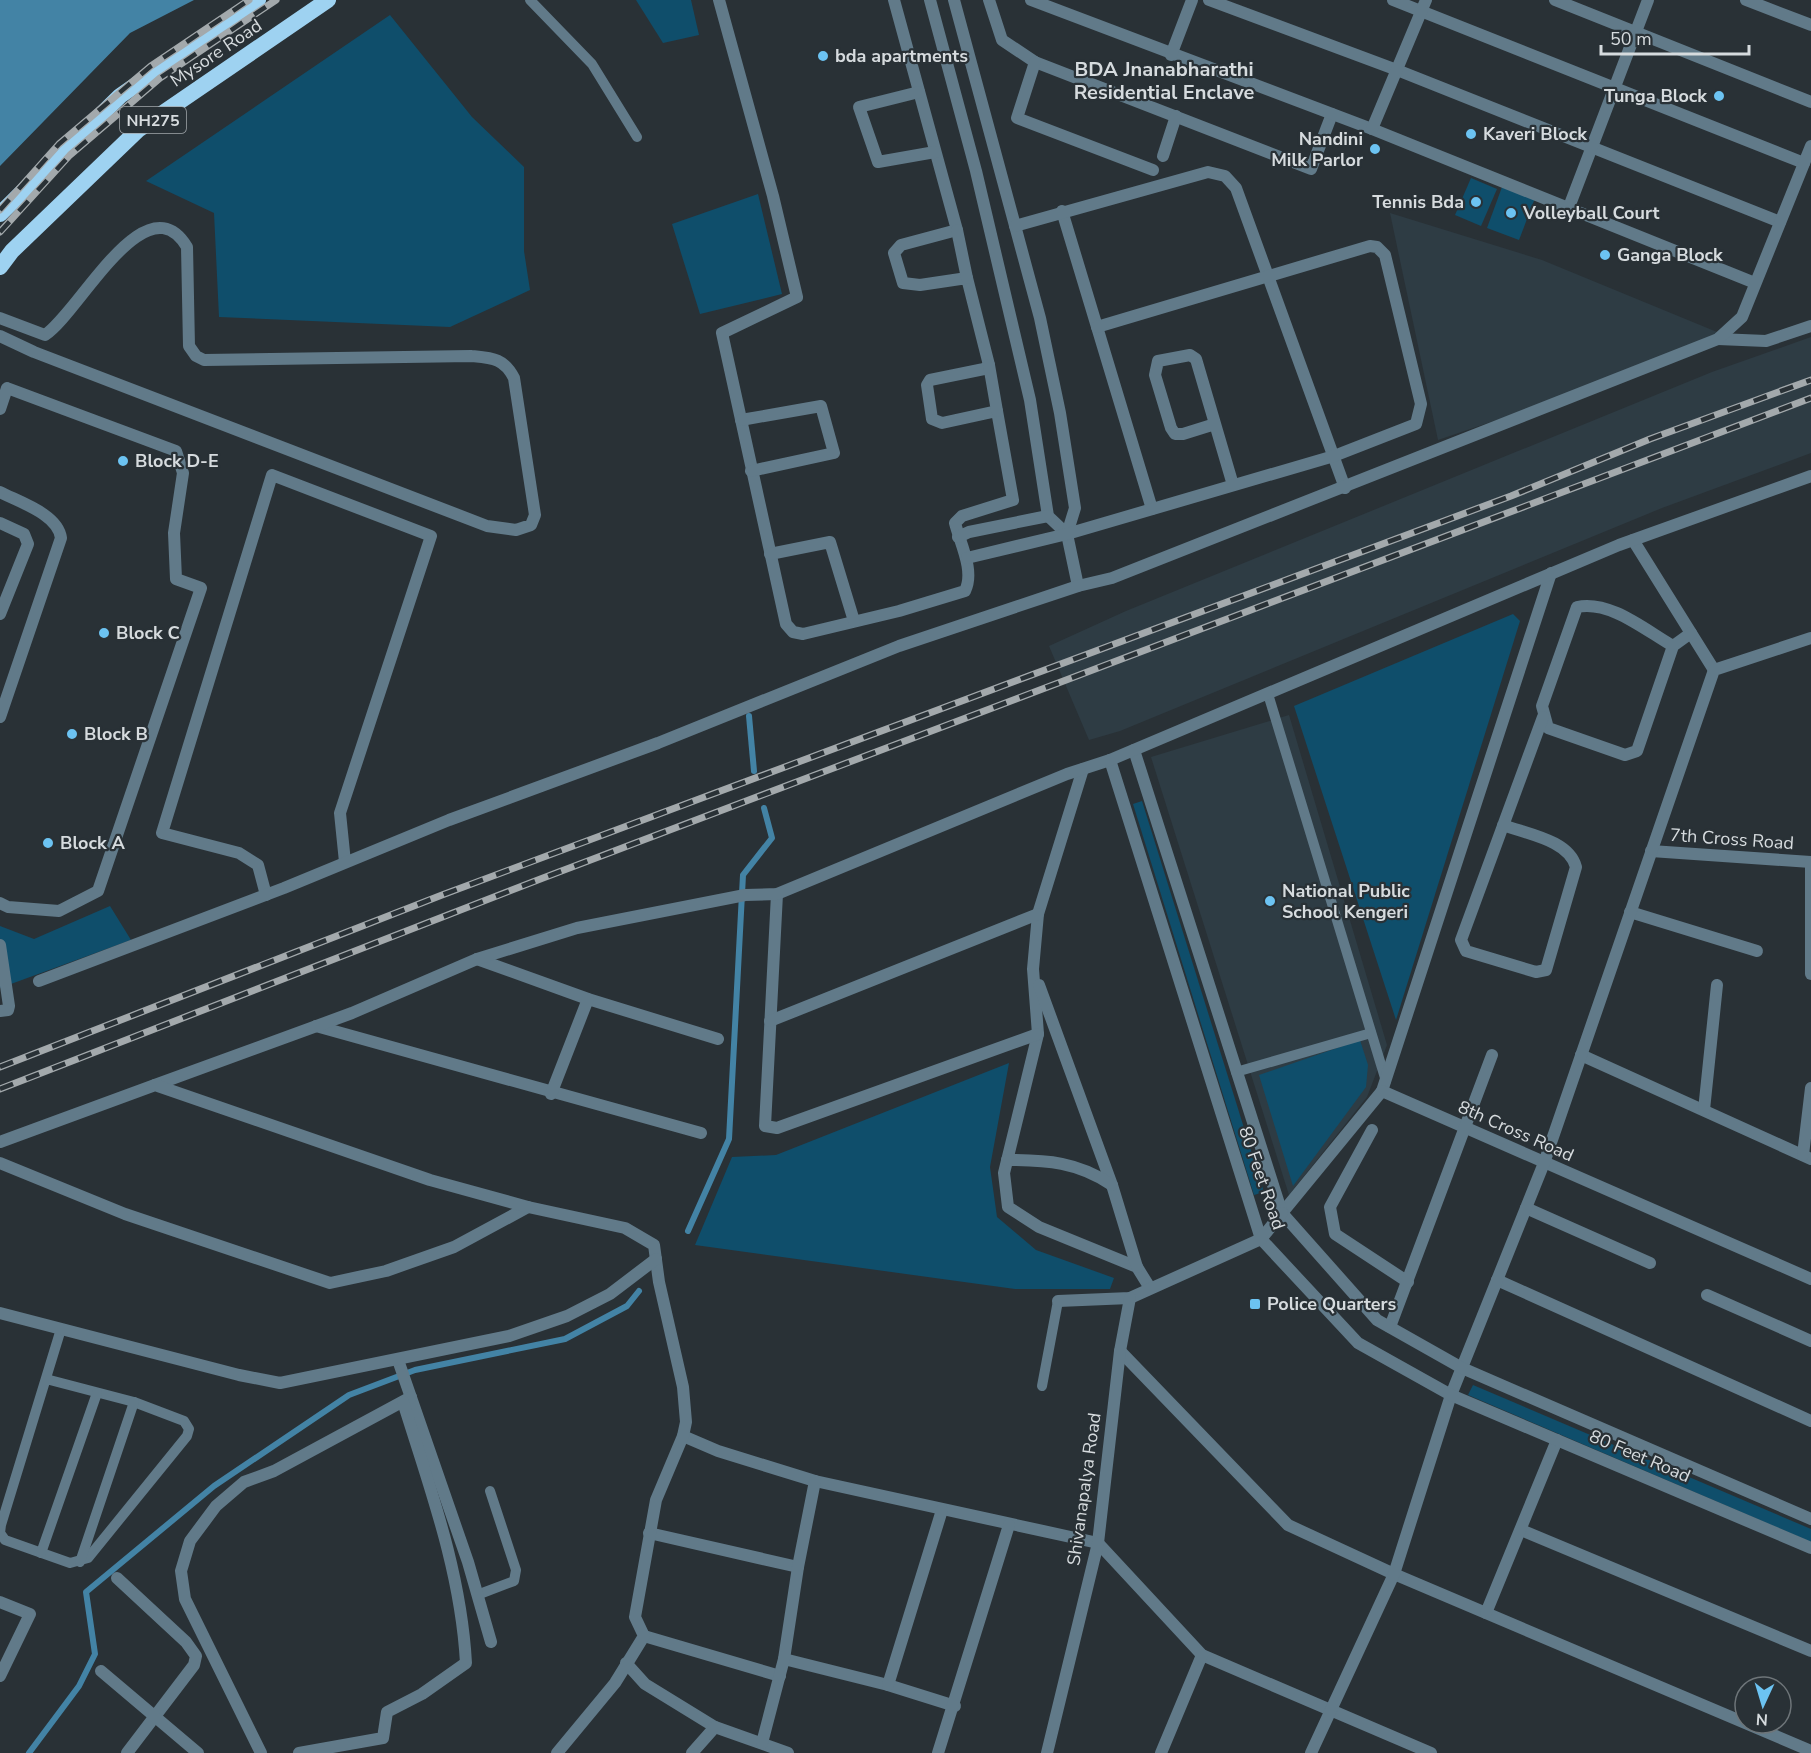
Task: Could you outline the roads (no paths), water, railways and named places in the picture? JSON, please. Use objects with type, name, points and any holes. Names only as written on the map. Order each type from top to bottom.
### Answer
[{"type":"highway","name":"Mysore Road","points":[[0,214],[120,96],[258,0]]},
{"type":"highway","name":"Mysore Road","points":[[0,267],[12,251],[138,130],[328,0]]},
{"type":"street","points":[[718,0],[773,196],[797,297],[734,325],[722,333],[786,624],[793,632],[803,634],[965,591],[968,586],[967,558],[958,537],[956,523],[962,516],[1013,500],[989,366],[957,230],[894,0]]},
{"type":"street","points":[[930,0],[976,171],[1030,400],[1048,516],[1067,534]]},
{"type":"street","points":[[954,0],[1040,318],[1060,413],[1075,508],[1067,534],[1078,586]]},
{"type":"street","points":[[989,0],[1002,40],[1035,62],[1311,169],[1332,114]]},
{"type":"street","points":[[1031,0],[1372,129],[1755,283]]},
{"type":"street","points":[[1172,55],[1192,0]]},
{"type":"street","points":[[1209,0],[1397,70],[1780,222]]},
{"type":"street","points":[[1393,0],[1424,5],[1804,163]]},
{"type":"street","points":[[1555,0],[1811,102]]},
{"type":"street","points":[[1569,207],[1648,0]]},
{"type":"street","points":[[1746,0],[1811,25]]},
{"type":"street","points":[[1372,129],[1424,5]]},
{"type":"street","points":[[1035,62],[1017,118],[1153,170]]},
{"type":"street","points":[[919,92],[859,107],[878,162],[935,152]]},
{"type":"street","points":[[1163,156],[1176,116]]},
{"type":"street","points":[[39,981],[266,895],[448,820],[755,705],[898,646],[1078,586],[1112,578],[1718,339],[1742,317],[1811,146]]},
{"type":"street","points":[[1015,226],[1208,172],[1225,176],[1236,188],[1345,488]]},
{"type":"street","points":[[1062,211],[1152,509]]},
{"type":"street","points":[[0,336],[34,352],[487,526],[516,530],[531,525],[535,515],[514,378],[508,365],[495,358],[471,356],[204,360],[196,356],[189,346],[187,247],[180,234],[169,227],[152,226],[127,242],[45,335],[34,352]]},
{"type":"street","points":[[957,230],[901,244],[894,253],[903,284],[920,285],[967,278]]},
{"type":"street","points":[[967,558],[1067,534],[1334,456],[1416,424],[1420,411],[1417,386],[1384,255],[1377,247],[1370,246],[1097,327]]},
{"type":"street","points":[[0,318],[45,335]]},
{"type":"street","points":[[1718,339],[1766,341],[1811,326]]},
{"type":"street","points":[[1215,424],[1183,434],[1175,434],[1171,428],[1155,375],[1158,362],[1190,354],[1196,359],[1215,424],[1233,486]]},
{"type":"street","points":[[989,366],[930,380],[927,385],[932,419],[942,423],[997,411]]},
{"type":"street","points":[[0,409],[7,388],[176,451],[183,473],[174,533],[176,579],[201,588],[98,891],[59,911],[8,907],[0,903]]},
{"type":"street","points":[[741,420],[821,406],[834,453],[751,471]]},
{"type":"street","points":[[266,895],[258,865],[239,853],[162,833],[272,475],[431,536],[340,813],[345,862]]},
{"type":"street","points":[[0,1142],[352,1013],[477,959],[578,928],[739,896],[777,894],[1110,760],[1551,573],[1633,540],[1811,476]]},
{"type":"street","points":[[0,492],[49,518],[57,526],[61,538],[0,717]]},
{"type":"street","points":[[958,537],[969,532],[1048,516]]},
{"type":"street","points":[[0,523],[24,534],[28,544],[0,614]]},
{"type":"street","points":[[1633,540],[1714,670]]},
{"type":"street","points":[[770,554],[830,542],[854,621]]},
{"type":"street","points":[[1058,1301],[1130,1298],[1261,1239],[1384,1086],[1551,573]]},
{"type":"street","points":[[1673,645],[1604,608],[1588,605],[1577,607],[1542,706],[1543,717],[1548,728],[1625,755],[1637,751],[1673,645],[1691,633]]},
{"type":"street","points":[[1714,670],[1811,638]]},
{"type":"street","points":[[1311,1753],[1394,1574],[1451,1395],[1544,1163],[1714,670]]},
{"type":"street","points":[[1503,825],[1566,849],[1574,858],[1576,867],[1546,970],[1536,972],[1466,951],[1461,940],[1503,825],[1543,717]]},
{"type":"street","name":"80 Feet Road","points":[[1134,750],[1282,1213],[1377,1320],[1462,1368],[1811,1519]]},
{"type":"street","name":"80 Feet Road","points":[[1110,760],[1261,1239],[1358,1343],[1451,1395],[1811,1548]]},
{"type":"street","points":[[1083,769],[1038,914],[1033,969],[1038,1034],[1004,1173],[1008,1207],[1039,1227],[1137,1267]]},
{"type":"street","name":"7th Cross Road","points":[[1651,851],[1811,862]]},
{"type":"street","points":[[1811,862],[1811,974]]},
{"type":"street","points":[[777,894],[765,1126],[777,1128],[1038,1034]]},
{"type":"street","points":[[1630,912],[1757,951]]},
{"type":"street","points":[[770,1021],[1038,914]]},
{"type":"street","points":[[0,945],[9,1006],[8,1010],[0,1011]]},
{"type":"street","points":[[477,959],[588,999],[718,1039]]},
{"type":"street","points":[[1033,969],[1112,1185],[1137,1267],[1150,1288]]},
{"type":"street","points":[[1704,1110],[1717,985]]},
{"type":"street","points":[[551,1094],[588,999]]},
{"type":"street","points":[[316,1026],[551,1094],[701,1133]]},
{"type":"street","points":[[1390,1327],[1492,1055]]},
{"type":"street","points":[[1581,1055],[1807,1157],[1811,1088]]},
{"type":"street","points":[[155,1085],[430,1180],[528,1207],[625,1228],[654,1245],[658,1282],[683,1387],[686,1422],[683,1436],[656,1500],[635,1617],[644,1636],[780,1676]]},
{"type":"street","name":"8th Cross Road","points":[[1384,1086],[1464,1127],[1811,1279]]},
{"type":"street","points":[[1372,1130],[1330,1207],[1331,1220],[1335,1234],[1408,1282]]},
{"type":"street","points":[[1007,1160],[1046,1160],[1090,1170],[1112,1185]]},
{"type":"street","points":[[0,1163],[126,1214],[330,1283],[386,1271],[454,1247],[528,1207]]},
{"type":"street","points":[[1526,1208],[1650,1263]]},
{"type":"street","points":[[0,1313],[239,1375],[280,1383],[400,1368],[509,1336],[567,1316],[610,1294],[656,1259]]},
{"type":"street","points":[[1497,1280],[1811,1421]]},
{"type":"street","points":[[1707,1295],[1811,1341]]},
{"type":"street","name":"Shivanapalya Road","points":[[1047,1753],[1098,1543],[1120,1351],[1130,1298]]},
{"type":"street","points":[[1120,1351],[1288,1525],[1394,1574],[1811,1751]]},
{"type":"street","points":[[299,1753],[383,1738],[387,1712],[422,1694],[466,1664],[464,1629],[453,1565],[400,1368]]},
{"type":"street","points":[[407,1400],[468,1562],[491,1642]]},
{"type":"street","points":[[261,1753],[185,1599],[181,1571],[190,1541],[216,1506],[244,1482],[274,1472],[407,1400]]},
{"type":"street","points":[[683,1436],[718,1450],[815,1481],[1098,1543],[1202,1655],[1431,1753]]},
{"type":"street","points":[[1486,1613],[1557,1440]]},
{"type":"street","points":[[762,1743],[784,1659],[798,1567],[815,1481]]},
{"type":"street","points":[[888,1685],[942,1510]]},
{"type":"street","points":[[938,1753],[955,1706],[1009,1525]]},
{"type":"street","points":[[1521,1530],[1811,1651]]},
{"type":"street","points":[[649,1533],[798,1567]]},
{"type":"street","points":[[453,1565],[468,1562]]},
{"type":"street","points":[[117,1578],[186,1642],[196,1656],[194,1665],[127,1753]]},
{"type":"street","points":[[0,1602],[30,1614],[0,1676]]},
{"type":"street","points":[[557,1753],[615,1683],[644,1636]]},
{"type":"street","points":[[1161,1753],[1202,1655]]},
{"type":"street","points":[[784,1659],[888,1685],[955,1706]]},
{"type":"street","points":[[626,1663],[645,1684],[714,1727],[788,1753]]},
{"type":"street","points":[[101,1671],[198,1753]]},
{"type":"street","points":[[692,1753],[714,1727]]},
{"type":"lane","points":[[530,0],[592,64],[637,137]]},
{"type":"lane","points":[[1268,694],[1371,1033],[1384,1086]]},
{"type":"lane","points":[[1236,1072],[1371,1033]]},
{"type":"lane","points":[[1042,1386],[1058,1301]]},
{"type":"lane","points":[[46,1379],[134,1402],[184,1421],[189,1429],[187,1436],[88,1558],[80,1562],[70,1563],[5,1540],[0,1533],[46,1379],[61,1329]]},
{"type":"lane","points":[[41,1553],[97,1393]]},
{"type":"lane","points":[[80,1562],[134,1402]]},
{"type":"lane","points":[[477,1594],[514,1581],[516,1570],[490,1491]]},
{"type":"waterway","points":[[749,716],[754,771]]},
{"type":"waterway","points":[[688,1231],[729,1139],[743,875],[772,838],[764,808]]},
{"type":"waterway","points":[[29,1753],[79,1686],[95,1654],[86,1592],[214,1486],[349,1395],[415,1370],[565,1339],[627,1306],[639,1291]]},
{"type":"railway","points":[[0,210],[59,144],[151,66],[249,0]]},
{"type":"railway","points":[[0,232],[70,155],[160,78],[276,0]]},
{"type":"railway","points":[[0,1067],[442,895],[1511,496],[1650,439],[1811,380]]},
{"type":"railway","points":[[0,1089],[543,878],[1811,398]]},
{"type":"place","name":"bda apartments","points":[[823,56]]},
{"type":"place","name":"Tunga Block","points":[[1719,96]]},
{"type":"place","name":"Kaveri Block","points":[[1471,134]]},
{"type":"place","name":"Nandini Milk Parlor","points":[[1375,149]]},
{"type":"place","name":"Tennis Bda","points":[[1476,202]]},
{"type":"place","name":"Volleyball Court","points":[[1511,213]]},
{"type":"place","name":"Ganga Block","points":[[1605,255]]},
{"type":"place","name":"Block D-E","points":[[123,461]]},
{"type":"place","name":"Block C","points":[[104,633]]},
{"type":"place","name":"Block B","points":[[72,734]]},
{"type":"place","name":"Block A","points":[[48,843]]},
{"type":"place","name":"National Public School Kengeri","points":[[1270,901]]},
{"type":"place","name":"Police Quarters","points":[[1255,1304]]},
{"type":"district","name":"BDA Jnanabharathi Residential Enclave","points":[[1164,80]]}]
